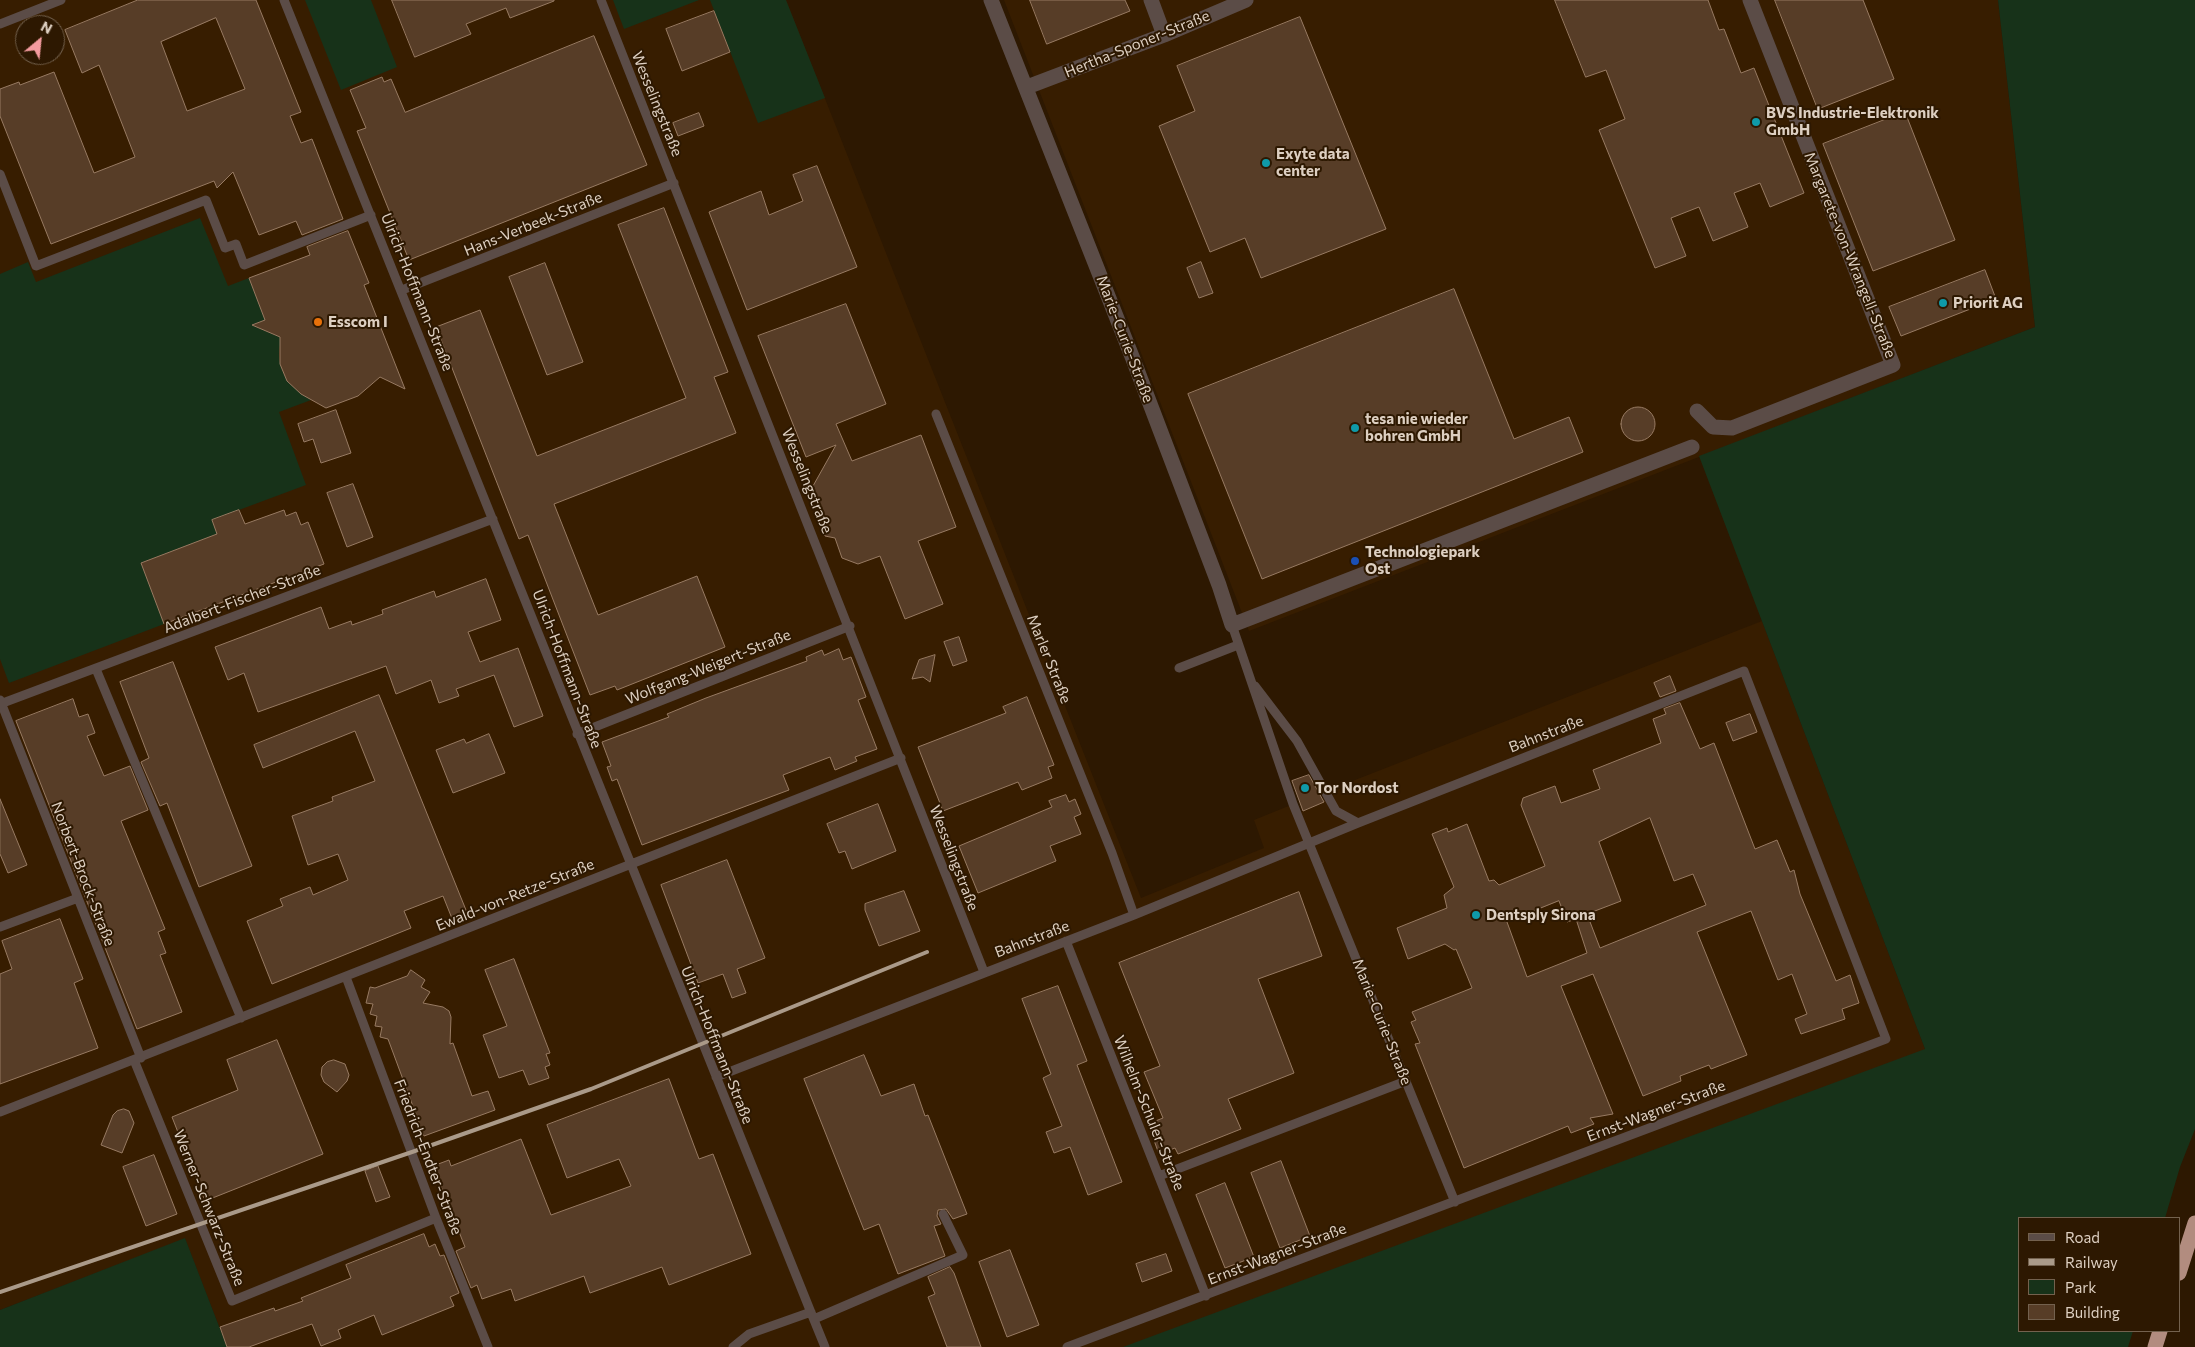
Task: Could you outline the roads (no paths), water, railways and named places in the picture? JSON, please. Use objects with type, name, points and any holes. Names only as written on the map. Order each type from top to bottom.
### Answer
[{"type":"highway","points":[[2180,1270],[2195,1224]]},
{"type":"highway","points":[[2155,1347],[2160,1332]]},
{"type":"street","name":"Marie-Curie-Straße","points":[[991,0],[1027,87],[1188,502],[1232,625]]},
{"type":"street","points":[[1150,0],[1164,35]]},
{"type":"street","name":"Hertha-Sponer-Straße","points":[[1027,87],[1164,35],[1246,0]]},
{"type":"street","name":"Margarete-von-Wrangell-Straße","points":[[1698,411],[1713,426],[1732,428],[1894,365],[1750,0]]},
{"type":"street","points":[[1232,625],[1692,446]]},
{"type":"lane","points":[[0,24],[61,0]]},
{"type":"lane","name":"Ulrich-Hoffmann-Straße","points":[[284,0],[402,290],[629,864],[825,1347]]},
{"type":"lane","name":"Wesselingstraße","points":[[601,0],[850,626],[984,972]]},
{"type":"lane","points":[[0,174],[36,266],[206,200],[225,248],[236,244],[244,265],[371,215]]},
{"type":"lane","name":"Hans-Verbeek-Straße","points":[[402,290],[674,183]]},
{"type":"lane","name":"Marler Straße","points":[[936,414],[1112,853],[1134,915]]},
{"type":"lane","name":"Adalbert-Fischer-Straße","points":[[0,702],[96,669],[493,519]]},
{"type":"lane","name":"Marie-Curie-Straße","points":[[1232,625],[1308,843],[1455,1202]]},
{"type":"lane","name":"Wolfgang-Weigert-Straße","points":[[577,734],[850,626]]},
{"type":"lane","points":[[1179,668],[1238,645]]},
{"type":"lane","points":[[96,669],[241,1018]]},
{"type":"lane","name":"Bahnstraße","points":[[716,1077],[1134,915],[1358,823],[1744,671]]},
{"type":"lane","name":"Ernst-Wagner-Straße","points":[[1067,1347],[1886,1039],[1744,671]]},
{"type":"lane","points":[[1250,681],[1297,741],[1336,811],[1349,820],[1358,823]]},
{"type":"lane","name":"Norbert-Brock-Straße","points":[[0,702],[78,898],[137,1059]]},
{"type":"lane","name":"Ewald-von-Retze-Straße","points":[[0,1112],[900,758]]},
{"type":"lane","points":[[0,926],[78,898]]},
{"type":"lane","name":"Wilhelm-Schuler-Straße","points":[[1066,941],[1206,1296]]},
{"type":"lane","name":"Friedrich-Endter-Straße","points":[[346,977],[436,1218],[488,1347]]},
{"type":"lane","name":"Werner-Schwarz-Straße","points":[[137,1059],[232,1301],[436,1218]]},
{"type":"lane","points":[[1159,1176],[1406,1081]]},
{"type":"lane","points":[[733,1347],[750,1334],[813,1316],[963,1255],[943,1214]]},
{"type":"railway","points":[[0,1292],[591,1089],[927,952]]},
{"type":"place","name":"BVS Industrie-Elektronik GmbH","points":[[1756,122]]},
{"type":"place","name":"Exyte data center","points":[[1266,163]]},
{"type":"place","name":"Priorit AG","points":[[1943,303]]},
{"type":"place","name":"Esscom I","points":[[318,322]]},
{"type":"place","name":"tesa nie wieder bohren GmbH","points":[[1355,428]]},
{"type":"place","name":"Technologiepark Ost","points":[[1355,561]]},
{"type":"place","name":"Tor Nordost","points":[[1305,788]]},
{"type":"place","name":"Dentsply Sirona","points":[[1476,915]]}]
